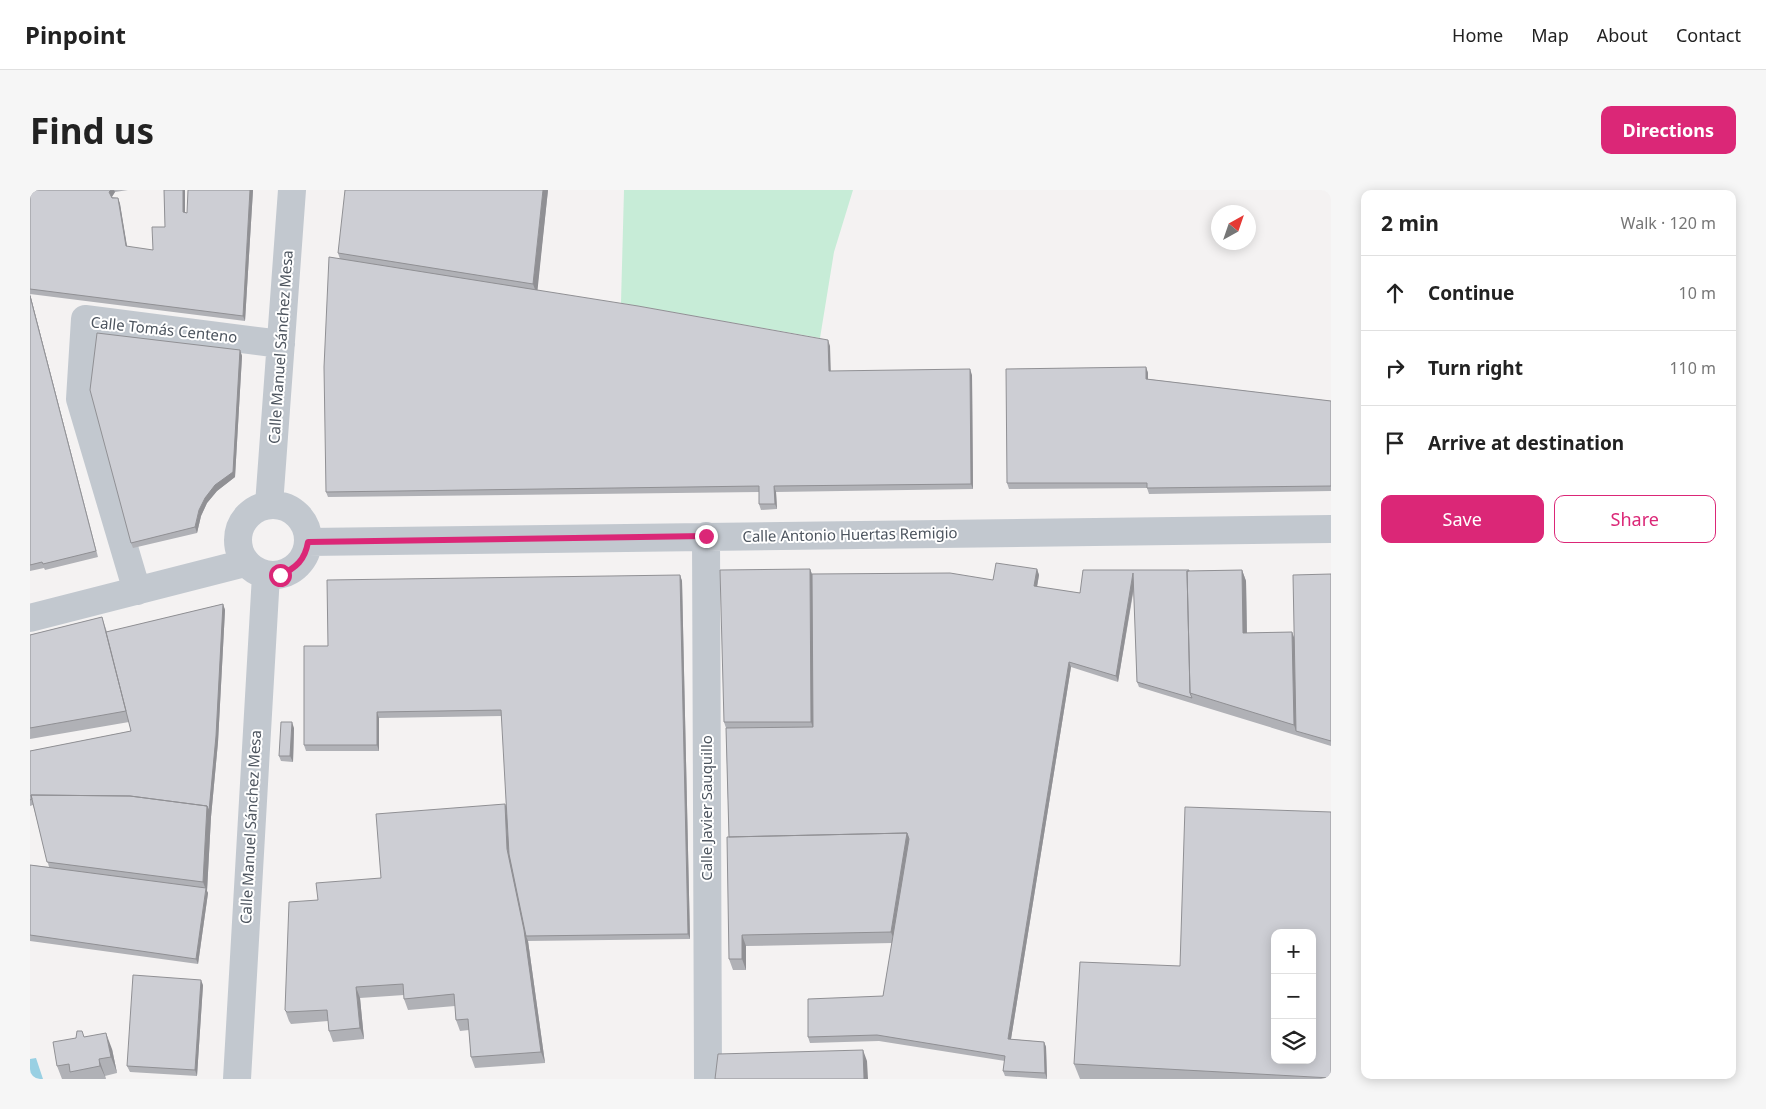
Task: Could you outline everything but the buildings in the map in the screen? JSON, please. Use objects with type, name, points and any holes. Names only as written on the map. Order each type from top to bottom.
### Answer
[{"type":"street","name":"Calle Manuel Sánchez Mesa","points":[[270,505],[292,190]]},
{"type":"street","name":"Calle Tomás Centeno","points":[[137,591],[80,399],[85,319],[282,344]]},
{"type":"street","points":[[30,618],[137,591],[256,569],[280,575],[292,570],[306,553],[307,532],[298,516],[283,506],[270,505],[258,508],[247,516],[241,524],[238,535],[238,548],[256,569]]},
{"type":"street","name":"Calle Antonio Huertas Remigio","points":[[308,542],[1331,529]]},
{"type":"street","name":"Calle Javier Sauquillo","points":[[706,536],[708,1079]]},
{"type":"street","name":"Calle Manuel Sánchez Mesa","points":[[237,1079],[256,569]]},
{"type":"green space","points":[[624,190],[853,190],[834,252],[820,338],[621,303]]},
{"type":"water","points":[[36,1058],[43,1079],[30,1079],[30,1059]]},
{"type":"route","points":[[280,575],[292,570],[300,562],[306,553],[308,542],[706,536]]}]
